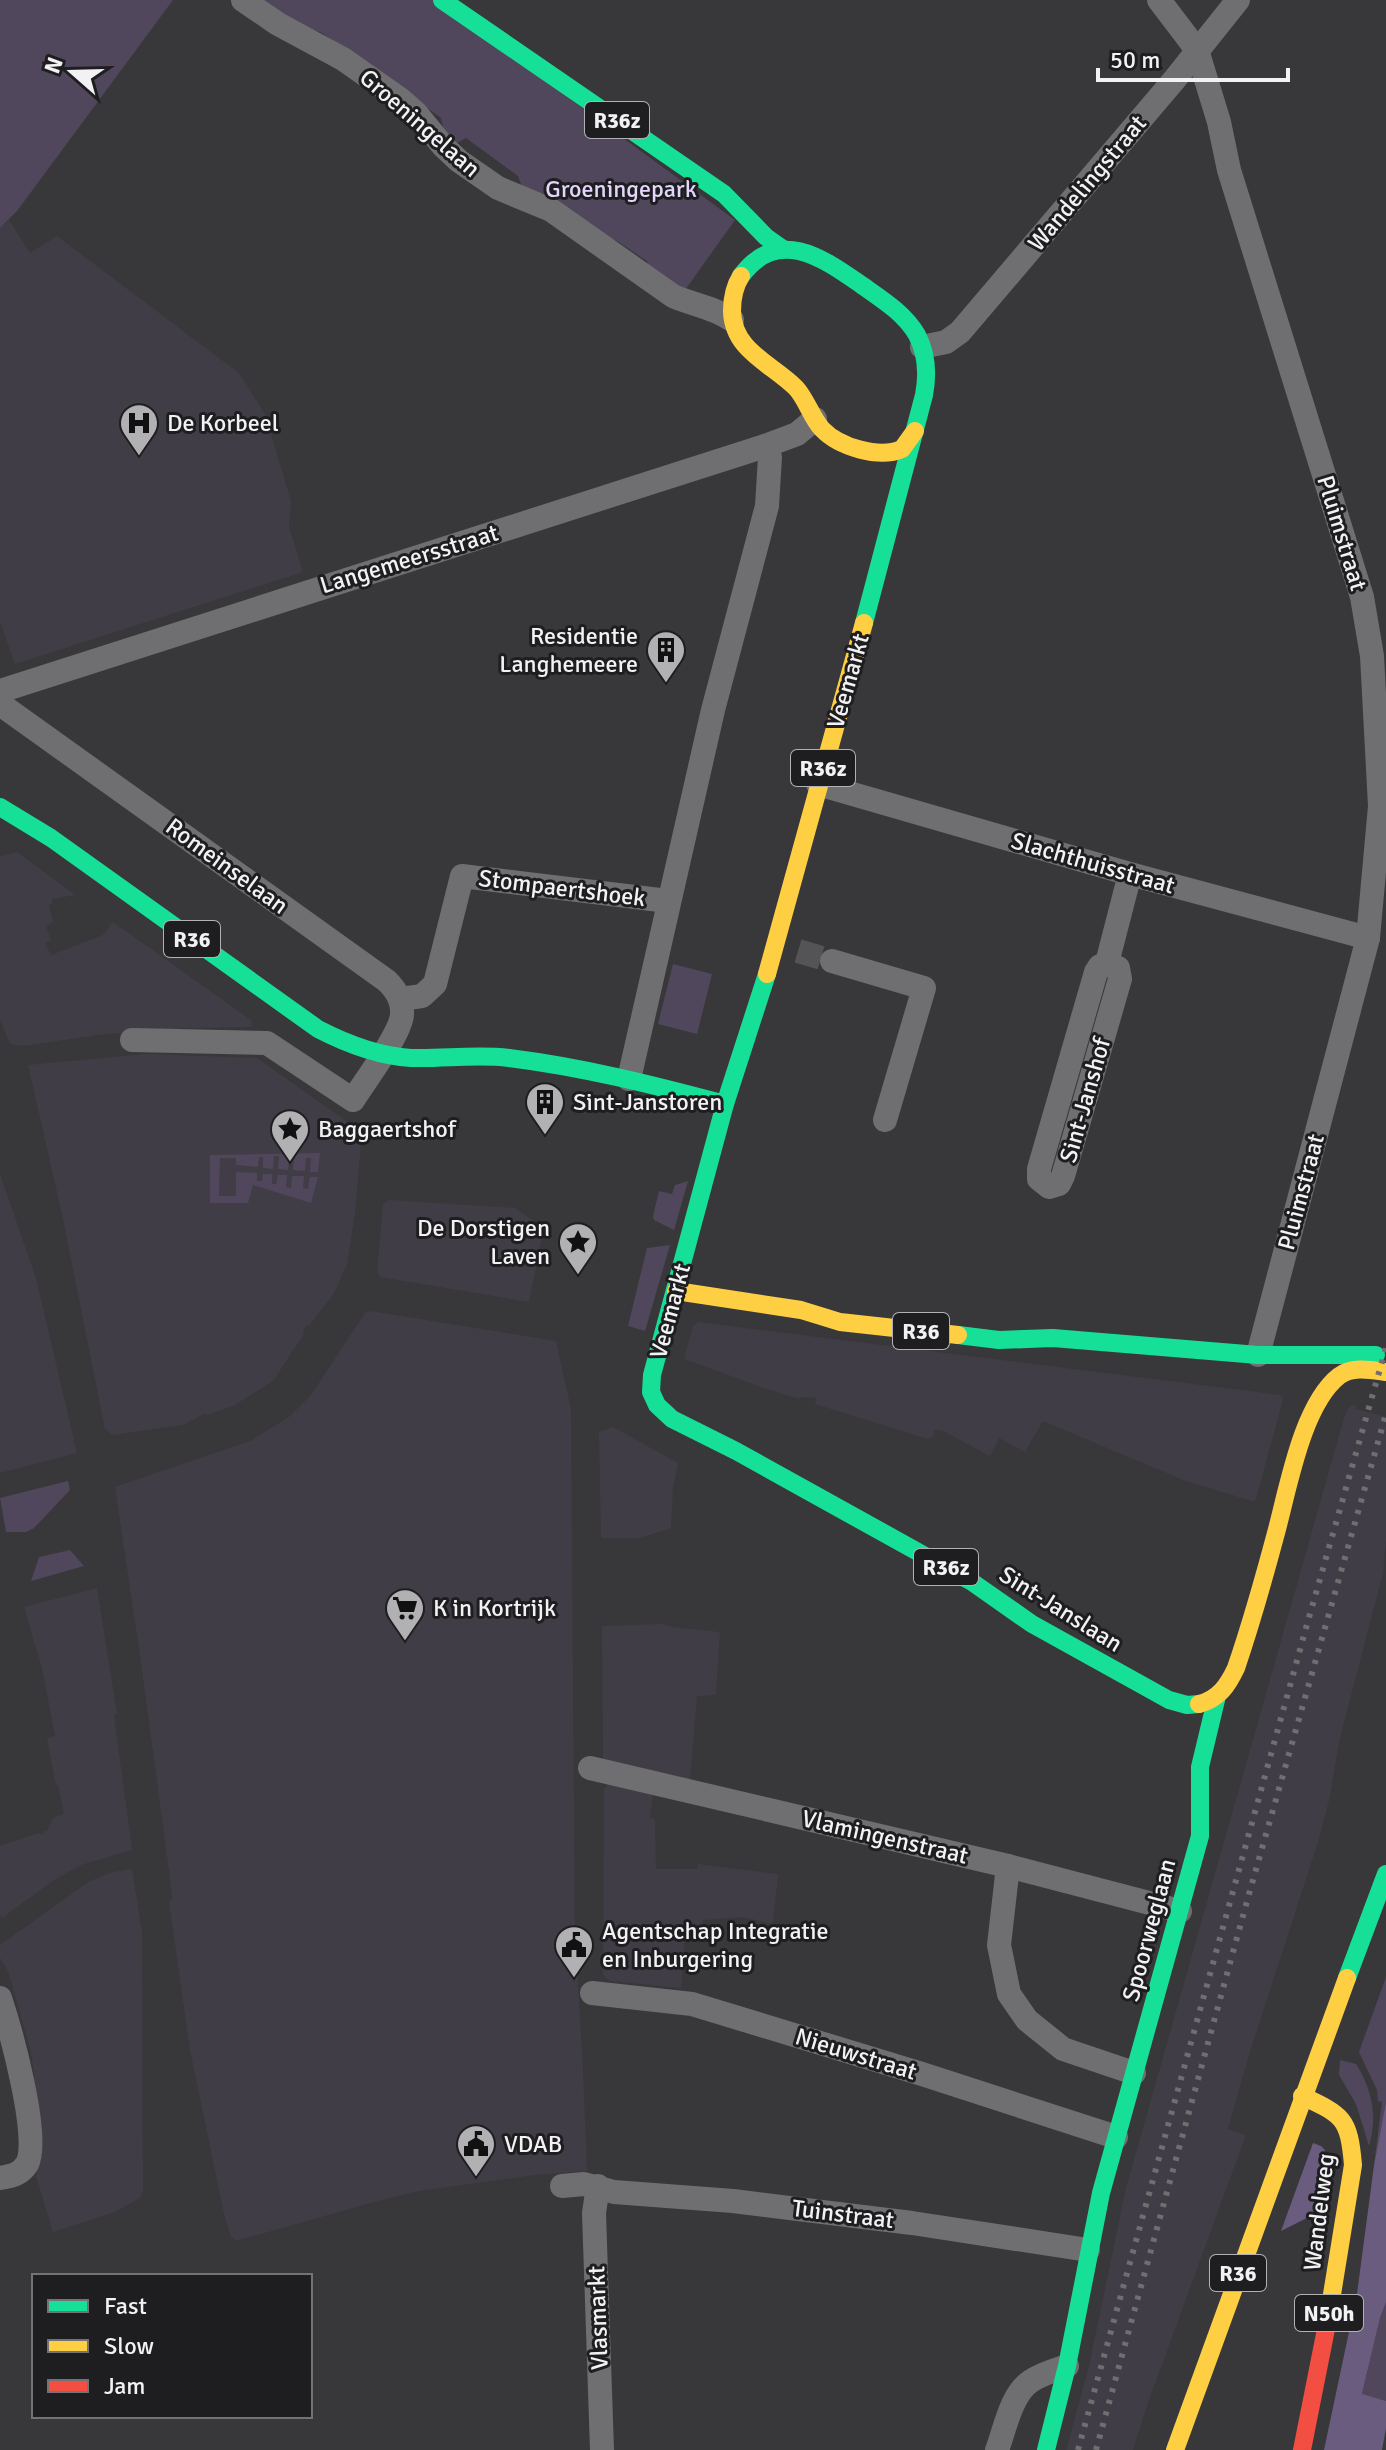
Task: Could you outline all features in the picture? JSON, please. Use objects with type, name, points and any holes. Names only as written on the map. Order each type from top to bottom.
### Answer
[{"type":"main road","name":"R36z","points":[[442,0],[724,194],[736,203],[762,236],[783,249],[801,249],[822,258],[893,307],[911,325],[920,342]]},
{"type":"main road","points":[[783,249],[756,259],[740,277],[732,297],[735,331],[748,351],[798,389],[824,431],[840,442],[883,453],[900,450],[915,431]]},
{"type":"main road","name":"Veemarkt","points":[[672,1419],[657,1405],[651,1384],[725,1104],[738,1071],[902,488],[926,374],[920,342]]},
{"type":"main road","name":"R36","points":[[0,807],[51,838],[318,1029],[354,1045],[382,1053],[421,1057],[506,1057],[629,1079],[725,1104]]},
{"type":"main road","name":"R36","points":[[676,1291],[801,1310],[840,1322],[985,1339],[1053,1338],[1258,1355],[1386,1356]]},
{"type":"main road","name":"R36","points":[[1169,1347],[1220,1366],[1283,1374]]},
{"type":"main road","points":[[1305,1429],[1328,1387],[1338,1377],[1359,1370],[1386,1372]]},
{"type":"main road","points":[[1304,1388],[1305,1429]]},
{"type":"main road","name":"Sint-Janslaan","points":[[672,1419],[736,1451],[972,1582],[1032,1624],[1169,1700],[1193,1705],[1206,1703],[1217,1696]]},
{"type":"main road","name":"Spoorweglaan","points":[[1046,2450],[1067,2366],[1088,2250],[1116,2137],[1200,1836],[1200,1767],[1217,1696],[1233,1675],[1305,1429]]},
{"type":"main road","name":"R36","points":[[1175,2450],[1302,2096],[1386,1874]]},
{"type":"main road","name":"Wandelweg","points":[[1302,2096],[1333,2110],[1343,2121],[1351,2143],[1353,2165],[1338,2266],[1302,2450]]},
{"type":"street","name":"Groeningelaan","points":[[243,0],[278,24],[343,59],[400,99],[459,161],[498,188],[551,210],[673,296],[713,309],[732,320]]},
{"type":"street","points":[[1159,0],[1197,50]]},
{"type":"street","name":"Wandelingstraat","points":[[920,342],[946,342],[960,332],[1175,79],[1238,0]]},
{"type":"street","name":"Pluimstraat","points":[[1197,50],[1219,122],[1229,170],[1354,569],[1365,611],[1375,685],[1380,806],[1368,938],[1258,1355]]},
{"type":"street","name":"Langemeersstraat","points":[[0,691],[765,446],[797,434],[815,419]]},
{"type":"street","points":[[629,1079],[713,710],[767,506],[770,457],[765,446]]},
{"type":"street","name":"Romeinselaan","points":[[0,704],[387,981],[401,999]]},
{"type":"street","name":"Slachthuisstraat","points":[[818,784],[1130,874],[1368,938]]},
{"type":"street","name":"Sint-Janshof","points":[[1107,963],[1130,874]]},
{"type":"street","name":"Stompaertshoek","points":[[401,999],[422,996],[435,984],[462,876],[668,901]]},
{"type":"street","points":[[774,944],[798,951]]},
{"type":"street","points":[[832,961],[924,988],[885,1120]]},
{"type":"street","name":"Sint-Janshof","points":[[1107,963],[1118,968],[1120,979],[1063,1176],[1059,1184],[1049,1187],[1039,1179],[1039,1169],[1096,972],[1107,963]]},
{"type":"street","points":[[132,1040],[267,1043],[353,1100],[401,1020],[401,999]]},
{"type":"street","name":"Vlamingenstraat","points":[[590,1768],[1008,1866],[1180,1911]]},
{"type":"street","points":[[1008,1866],[999,1945],[1009,1994],[1027,2020],[1063,2049],[1134,2073]]},
{"type":"street","name":"Nieuwstraat","points":[[592,1993],[692,2004],[1116,2137]]},
{"type":"street","points":[[0,1998],[20,2073],[30,2149],[22,2171],[15,2176],[0,2178]]},
{"type":"street","name":"Tuinstraat","points":[[562,2186],[584,2184],[614,2192],[733,2201],[912,2223],[1088,2250]]},
{"type":"street","name":"Vlasmarkt","points":[[598,2186],[594,2213],[602,2450]]},
{"type":"street","points":[[997,2450],[1021,2391],[1032,2380],[1067,2366]]},
{"type":"shaded area","name":"De Korbeel","points":[[9,220],[30,253],[57,236],[239,373],[265,414],[291,501],[289,527],[303,572],[15,664],[0,622],[0,228]]},
{"type":"shaded area","points":[[17,852],[75,895],[52,899],[49,905],[53,922],[46,926],[51,940],[45,943],[51,955],[103,935],[113,922],[251,1020],[252,1027],[187,1028],[105,1034],[23,1046],[10,1044],[0,1020],[0,856]]},
{"type":"shaded area","points":[[146,1054],[257,1058],[362,1132],[355,1213],[347,1265],[334,1293],[307,1325],[273,1381],[235,1405],[204,1414],[183,1425],[112,1435],[105,1429],[28,1065]]},
{"type":"shaded area","points":[[0,1174],[36,1278],[77,1453],[0,1473]]},
{"type":"shaded area","points":[[389,1200],[515,1208],[544,1228],[529,1302],[380,1277],[377,1272],[383,1204]]},
{"type":"shaded area","name":"K in Kortrijk","points":[[370,1311],[556,1341],[571,1409],[575,1963],[587,2171],[419,2191],[236,2241],[231,2237],[224,2214],[190,2050],[169,1902],[172,1899],[170,1878],[115,1487],[250,1441],[289,1417],[311,1395],[365,1313]]},
{"type":"shaded area","points":[[699,1322],[1280,1395],[1283,1400],[1255,1502],[1183,1480],[1043,1421],[1025,1452],[999,1438],[990,1456],[943,1431],[934,1430],[934,1436],[928,1439],[815,1404],[816,1398],[799,1399],[767,1389],[684,1359],[693,1326]]},
{"type":"shaded area","points":[[1352,1405],[1356,1409],[1386,1417],[1383,1573],[1339,1742],[1330,1797],[1318,1842],[1228,2129],[1246,2135],[1133,2450],[1066,2450],[1089,2366],[1126,2188],[1344,1418]]},
{"type":"shaded area","points":[[613,1427],[678,1463],[671,1528],[640,1538],[601,1538],[599,1432]]},
{"type":"shaded area","points":[[97,1588],[117,1714],[114,1715],[132,1850],[81,1865],[54,1880],[2,1918],[0,1846],[39,1833],[43,1835],[53,1818],[64,1814],[47,1738],[55,1736],[42,1668],[24,1607]]},
{"type":"shaded area","points":[[663,1624],[720,1632],[716,1695],[697,1696],[690,1781],[606,1763],[603,1758],[602,1626]]},
{"type":"shaded area","points":[[609,1783],[653,1794],[650,1818],[655,1820],[656,1869],[697,1869],[698,1864],[778,1874],[773,1924],[743,1917],[703,1920],[701,1939],[685,1938],[681,1988],[609,1981],[603,1974],[604,1789]]},
{"type":"shaded area","points":[[132,1869],[142,1932],[143,2192],[140,2198],[115,2212],[53,2232],[36,2176],[42,2153],[42,2134],[31,2052],[8,1971],[0,1958],[0,1945],[90,1881]]},
{"type":"shaded area","points":[[1386,2102],[1386,2302],[1362,2394],[1386,2401],[1386,2428],[1382,2450],[1324,2450],[1357,2294],[1374,2165]]},
{"type":"shaded area","points":[[1313,2143],[1325,2150],[1317,2213],[1281,2231]]},
{"type":"green space","points":[[0,0],[173,0],[17,211],[0,228]]},
{"type":"green space","name":"Groeningepark","points":[[256,0],[434,0],[735,220],[685,290],[650,271],[647,261],[602,235],[543,193],[522,187],[518,176],[466,138],[457,143],[444,131],[441,118],[322,33],[283,17]]},
{"type":"green space","points":[[673,964],[712,974],[697,1034],[658,1024]]},
{"type":"green space","points":[[320,1153],[318,1172],[310,1172],[311,1158],[306,1158],[305,1171],[293,1170],[294,1157],[289,1157],[288,1170],[278,1169],[279,1156],[274,1156],[273,1169],[263,1168],[263,1157],[259,1157],[258,1167],[236,1165],[236,1158],[220,1158],[219,1196],[236,1196],[236,1172],[257,1173],[257,1181],[262,1181],[263,1174],[272,1174],[272,1184],[276,1184],[278,1175],[287,1175],[286,1187],[291,1188],[292,1176],[304,1176],[303,1188],[308,1189],[310,1177],[318,1177],[311,1203],[253,1185],[248,1203],[210,1203],[210,1155]]},
{"type":"green space","points":[[688,1181],[674,1230],[654,1220],[659,1191],[672,1194],[675,1185]]},
{"type":"green space","points":[[670,1245],[645,1331],[628,1326],[647,1248]]},
{"type":"green space","points":[[68,1481],[70,1490],[34,1528],[26,1532],[6,1532],[0,1498]]},
{"type":"green space","points":[[70,1550],[84,1566],[31,1581],[39,1557]]},
{"type":"green space","points":[[1386,1977],[1386,2102],[1374,2165],[1382,2102],[1378,2101],[1377,2090],[1359,2052]]},
{"type":"green space","points":[[1340,2060],[1356,2064],[1370,2093],[1373,2124],[1369,2146],[1356,2104],[1339,2075]]},
{"type":"green space","points":[[1386,2302],[1386,2401],[1362,2395]]},
{"type":"tunnel","points":[[798,951],[832,961]]},
{"type":"railway","points":[[1078,2450],[1386,1348]]},
{"type":"railway","points":[[1096,2450],[1249,1894],[1386,1414]]},
{"type":"traffic: fast","points":[[442,0],[724,194],[766,237],[783,249]]},
{"type":"traffic: fast","points":[[741,276],[771,252],[802,252],[817,258],[893,308],[912,327],[923,349],[926,364],[924,395],[864,623]]},
{"type":"traffic: fast","points":[[0,807],[51,838],[318,1029],[351,1044],[387,1055],[411,1058],[484,1056],[564,1066],[725,1104]]},
{"type":"traffic: fast","points":[[767,974],[725,1104],[652,1375],[651,1392],[657,1405],[672,1419],[736,1451],[972,1582],[1032,1624],[1169,1700],[1187,1705],[1199,1704]]},
{"type":"traffic: fast","points":[[958,1335],[999,1340],[1053,1338],[1258,1355],[1376,1355]]},
{"type":"traffic: fast","points":[[1046,2450],[1067,2366],[1101,2193],[1200,1836],[1200,1767],[1217,1696]]},
{"type":"traffic: fast","points":[[1347,1978],[1386,1874]]},
{"type":"traffic: slow","points":[[741,276],[732,306],[739,336],[755,355],[796,388],[822,429],[849,446],[882,453],[902,449],[915,431]]},
{"type":"traffic: slow","points":[[767,974],[864,623]]},
{"type":"traffic: slow","points":[[676,1291],[801,1310],[840,1322],[958,1335]]},
{"type":"traffic: slow","points":[[1199,1704],[1212,1699],[1222,1690],[1236,1668],[1298,1449],[1315,1407],[1326,1389],[1344,1373],[1362,1370],[1386,1372]]},
{"type":"traffic: slow","points":[[1175,2450],[1347,1978]]},
{"type":"traffic: slow","points":[[1302,2096],[1327,2108],[1341,2120],[1349,2137],[1353,2165],[1328,2319]]},
{"type":"traffic: jam","points":[[1302,2450],[1328,2319]]},
{"type":"place","name":"De Korbeel","points":[[139,457]]},
{"type":"place","name":"Residentie Langhemeere","points":[[666,684]]},
{"type":"place","name":"Sint-Janstoren","points":[[545,1136]]},
{"type":"place","name":"Baggaertshof","points":[[290,1163]]},
{"type":"place","name":"De Dorstigen Laven","points":[[578,1276]]},
{"type":"place","name":"K in Kortrijk","points":[[405,1642]]},
{"type":"place","name":"Agentschap Integratie en Inburgering","points":[[574,1979]]},
{"type":"place","name":"VDAB","points":[[476,2178]]}]
